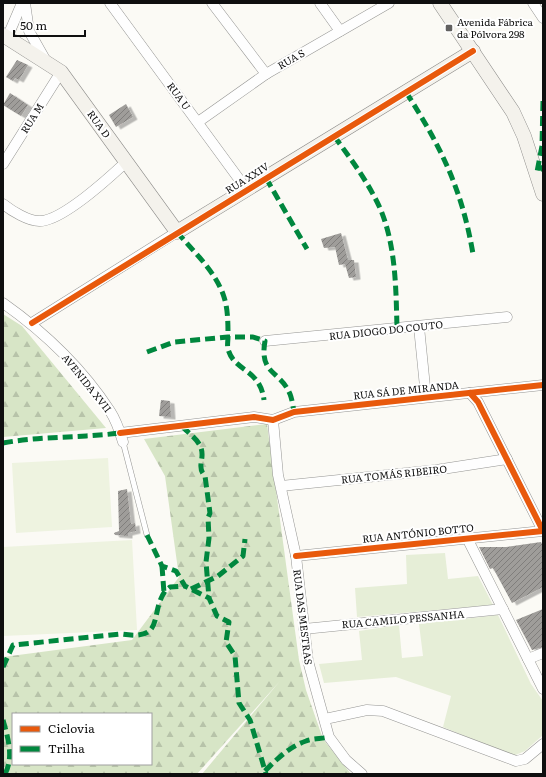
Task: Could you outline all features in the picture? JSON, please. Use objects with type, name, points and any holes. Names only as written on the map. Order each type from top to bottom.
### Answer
[{"type":"street","points":[[5,37],[22,3]]},
{"type":"street","points":[[26,3],[28,30],[46,61]]},
{"type":"street","name":"RUA U","points":[[110,3],[246,190]]},
{"type":"street","points":[[212,3],[266,74]]},
{"type":"street","points":[[320,3],[340,31]]},
{"type":"street","name":"RUA S","points":[[198,122],[266,74],[389,3]]},
{"type":"street","points":[[440,3],[513,112],[524,136],[543,194]]},
{"type":"street","points":[[533,3],[543,18]]},
{"type":"street","name":"RUA D","points":[[5,37],[46,61],[61,72],[177,232]]},
{"type":"street","name":"RUA XXIV","points":[[32,323],[177,232],[473,51]]},
{"type":"street","name":"RUA M","points":[[3,164],[61,72]]},
{"type":"street","points":[[3,204],[23,216],[38,222],[49,220],[94,192],[126,162]]},
{"type":"street","name":"AVENIDA XVII","points":[[3,303],[32,323],[71,360],[111,412],[122,438]]},
{"type":"street","name":"RUA DIOGO DO COUTO","points":[[265,341],[419,327],[507,317]]},
{"type":"street","points":[[419,327],[426,397]]},
{"type":"street","name":"RUA SÁ DE MIRANDA","points":[[273,420],[294,412],[543,385]]},
{"type":"street","points":[[470,393],[478,402],[543,531]]},
{"type":"street","points":[[122,438],[254,417],[273,420]]},
{"type":"street","name":"RUA DAS MESTRAS","points":[[273,420],[281,486],[296,556],[308,661],[325,719]]},
{"type":"street","name":"RUA TOMÁS RIBEIRO","points":[[281,486],[436,470],[507,459]]},
{"type":"street","name":"RUA ANTÓNIO BOTTO","points":[[296,556],[543,531]]},
{"type":"street","points":[[467,538],[543,689]]},
{"type":"street","name":"RUA CAMILO PESSANHA","points":[[304,628],[503,609]]},
{"type":"street","points":[[528,659],[543,653]]},
{"type":"street","points":[[362,774],[346,760],[329,737],[325,719],[367,710],[383,711],[516,761],[525,759],[543,744]]},
{"type":"lane","name":"AVENIDA XVII","points":[[122,438],[147,535]]},
{"type":"green space","points":[[3,314],[22,326],[106,428],[3,437]]},
{"type":"green space","points":[[267,424],[299,660],[306,690],[323,739],[351,774],[202,774],[280,681],[197,774],[3,774],[3,657],[132,640],[179,577],[165,476],[144,439]]},
{"type":"green space","points":[[108,458],[112,527],[16,533],[12,463]]},
{"type":"green space","points":[[132,540],[137,630],[3,636],[3,547]]},
{"type":"green space","points":[[445,553],[448,579],[478,576],[493,605],[357,617],[355,588],[407,584],[406,555]]},
{"type":"green space","points":[[498,615],[531,684],[543,701],[543,735],[525,751],[513,756],[443,727],[451,696],[396,677],[324,683],[319,664],[362,660],[359,631],[399,625],[402,658],[423,656],[419,624]]},
{"type":"building","points":[[17,60],[28,65],[19,80],[15,78],[13,81],[6,77]]},
{"type":"building","points":[[10,93],[28,105],[21,116],[3,105]]},
{"type":"building","points":[[126,104],[133,117],[116,127],[109,115]]},
{"type":"building","points":[[341,233],[348,260],[354,260],[356,277],[349,278],[345,264],[339,265],[335,247],[324,248],[321,239]]},
{"type":"building","points":[[161,400],[170,401],[171,417],[159,416]]},
{"type":"building","points":[[127,489],[131,524],[135,523],[136,531],[128,533],[128,536],[115,535],[114,533],[119,531],[118,491]]},
{"type":"building","points":[[541,542],[543,546],[543,587],[512,603],[493,568],[490,569],[479,547],[506,547]]},
{"type":"building","points":[[543,609],[543,647],[532,650],[516,620]]},
{"type":"marked path","points":[[406,92],[430,131],[448,169],[463,209],[473,254]]},
{"type":"marked path","points":[[543,101],[542,146],[537,172],[543,167]]},
{"type":"marked path","points":[[334,136],[365,180],[380,208],[385,222],[394,268],[397,329]]},
{"type":"marked path","points":[[266,178],[307,249]]},
{"type":"marked path","points":[[177,232],[216,279],[224,297],[227,312],[228,349],[236,362],[258,382],[262,390],[264,400]]},
{"type":"marked path","points":[[147,352],[174,342],[228,337],[253,337],[265,341],[265,360],[272,371],[286,386],[291,396],[294,412]]},
{"type":"marked path","points":[[182,426],[198,442],[202,452],[201,469],[205,476],[210,513],[208,518],[209,538],[206,562],[209,598]]},
{"type":"marked path","points":[[3,443],[32,439],[120,433]]},
{"type":"marked path","points":[[147,535],[162,566],[176,571],[185,586],[209,598],[217,616],[229,622],[226,642],[235,656],[239,703],[250,720],[266,774]]},
{"type":"marked path","points":[[191,589],[218,576],[243,556],[245,539]]},
{"type":"marked path","points":[[162,566],[164,593]]},
{"type":"marked path","points":[[3,667],[13,645],[121,634],[145,634],[154,624],[160,600],[165,591],[170,587],[185,586]]},
{"type":"marked path","points":[[3,720],[10,754],[8,768],[5,774]]},
{"type":"marked path","points":[[265,771],[279,757],[294,746],[309,740],[329,737]]},
{"type":"cycle path","points":[[32,323],[473,51]]},
{"type":"cycle path","points":[[120,433],[254,417],[273,420],[294,412],[543,385]]},
{"type":"cycle path","points":[[296,556],[543,531],[478,402],[470,393]]},
{"type":"place","name":"Avenida Fábrica da Pólvora 298","points":[[449,28]]}]
